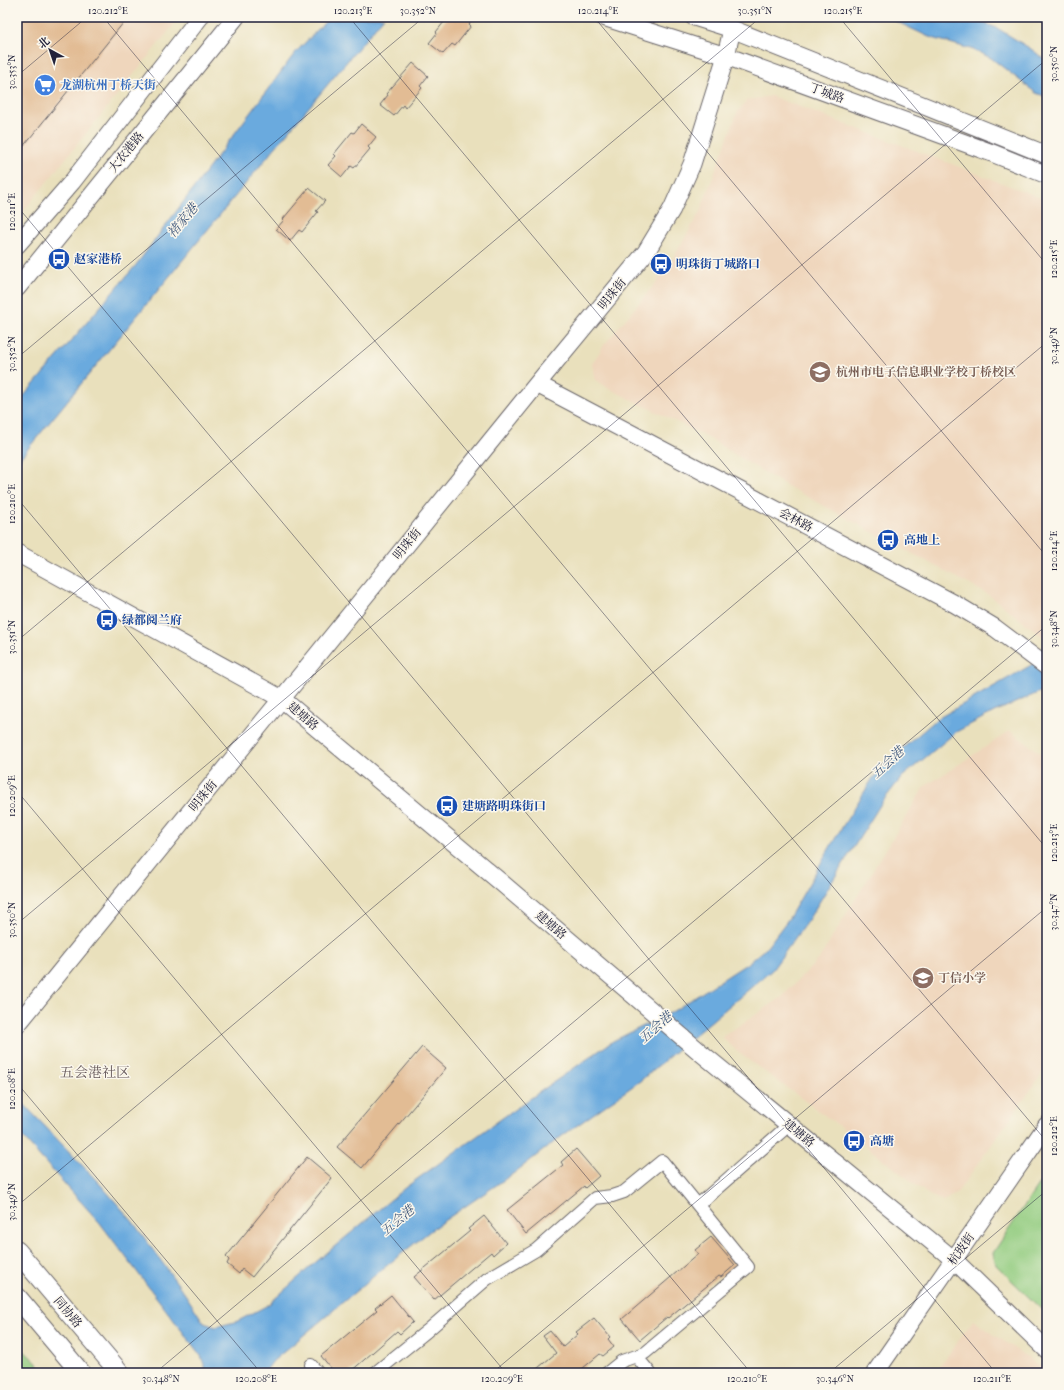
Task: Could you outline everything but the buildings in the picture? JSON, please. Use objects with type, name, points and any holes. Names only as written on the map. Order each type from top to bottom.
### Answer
[{"type":"main road","name":"同协路","points":[[17,1252],[120,1373]]},
{"type":"main road","points":[[17,1296],[81,1373]]},
{"type":"street","name":"大农港路","points":[[17,245],[72,182],[200,17]]},
{"type":"street","name":"大农港路","points":[[17,288],[236,17]]},
{"type":"street","name":"丁城路","points":[[604,17],[726,56],[992,153],[1047,175]]},
{"type":"street","name":"丁城路","points":[[694,17],[732,29],[1047,155]]},
{"type":"street","name":"明珠街","points":[[17,1025],[537,384],[646,252],[672,209],[692,164],[726,56],[732,29]]},
{"type":"street","name":"会林路","points":[[537,384],[955,604],[995,628],[1047,667]]},
{"type":"street","name":"建塘路","points":[[17,553],[282,699],[700,1052],[953,1259],[1047,1350]]},
{"type":"street","points":[[698,1205],[789,1125]]},
{"type":"street","name":"杭玻街","points":[[875,1373],[1047,1125]]},
{"type":"street","points":[[375,1373],[487,1279],[536,1250],[595,1198],[612,1196],[624,1192],[662,1162],[748,1267],[645,1353],[622,1360],[607,1373]]},
{"type":"street","points":[[636,1356],[650,1373]]},
{"type":"shaded area","name":"龙湖杭州丁桥天街","points":[[17,17],[180,17],[17,219]]},
{"type":"shaded area","name":"杭州市电子信息职业学校丁桥校区","points":[[771,96],[1047,200],[1047,640],[989,595],[778,481],[707,437],[608,388],[595,379],[592,364],[604,345],[665,272],[700,212],[737,113],[747,100]]},
{"type":"shaded area","name":"丁信小学","points":[[1010,731],[1047,758],[1047,1067],[957,1193],[943,1201],[929,1195],[849,1133],[739,1053],[722,1037],[781,998],[819,959],[924,787]]},
{"type":"shaded area","points":[[973,1320],[1047,1371],[1047,1373],[935,1373]]},
{"type":"green space","points":[[1047,1172],[1047,1315],[996,1265],[993,1253]]},
{"type":"green space","points":[[17,1343],[19,1346],[47,1373],[17,1373]]},
{"type":"water","name":"褚家港","points":[[330,17],[384,17],[17,462],[17,404],[136,265],[295,53]]},
{"type":"water","points":[[887,17],[966,17],[997,28],[1031,49],[1047,61],[1047,97],[1036,93],[991,58],[974,50],[929,37]]},
{"type":"water","name":"五会港","points":[[1047,656],[1047,689],[994,712],[956,732],[902,777],[882,802],[808,920],[772,970],[640,1081],[562,1136],[514,1173],[435,1227],[273,1361],[264,1373],[207,1373],[201,1356],[100,1223],[17,1131],[17,1097],[99,1183],[133,1222],[204,1323],[216,1327],[238,1321],[268,1305],[310,1267],[406,1187],[508,1114],[613,1041],[672,1012],[748,963],[767,947],[789,918],[836,837],[873,778],[890,759],[937,719]]},
{"type":"place","name":"龙湖杭州丁桥天街","points":[[45,85]]},
{"type":"place","name":"赵家港桥","points":[[59,259]]},
{"type":"place","name":"明珠街丁城路口","points":[[661,264]]},
{"type":"place","name":"杭州市电子信息职业学校丁桥校区","points":[[820,372]]},
{"type":"place","name":"高地上","points":[[888,540]]},
{"type":"place","name":"绿都阅兰府","points":[[107,620]]},
{"type":"place","name":"建塘路明珠街口","points":[[447,806]]},
{"type":"place","name":"丁信小学","points":[[923,978]]},
{"type":"place","name":"高塘","points":[[854,1141]]},
{"type":"district","name":"五会港社区","points":[[95,1072]]}]
